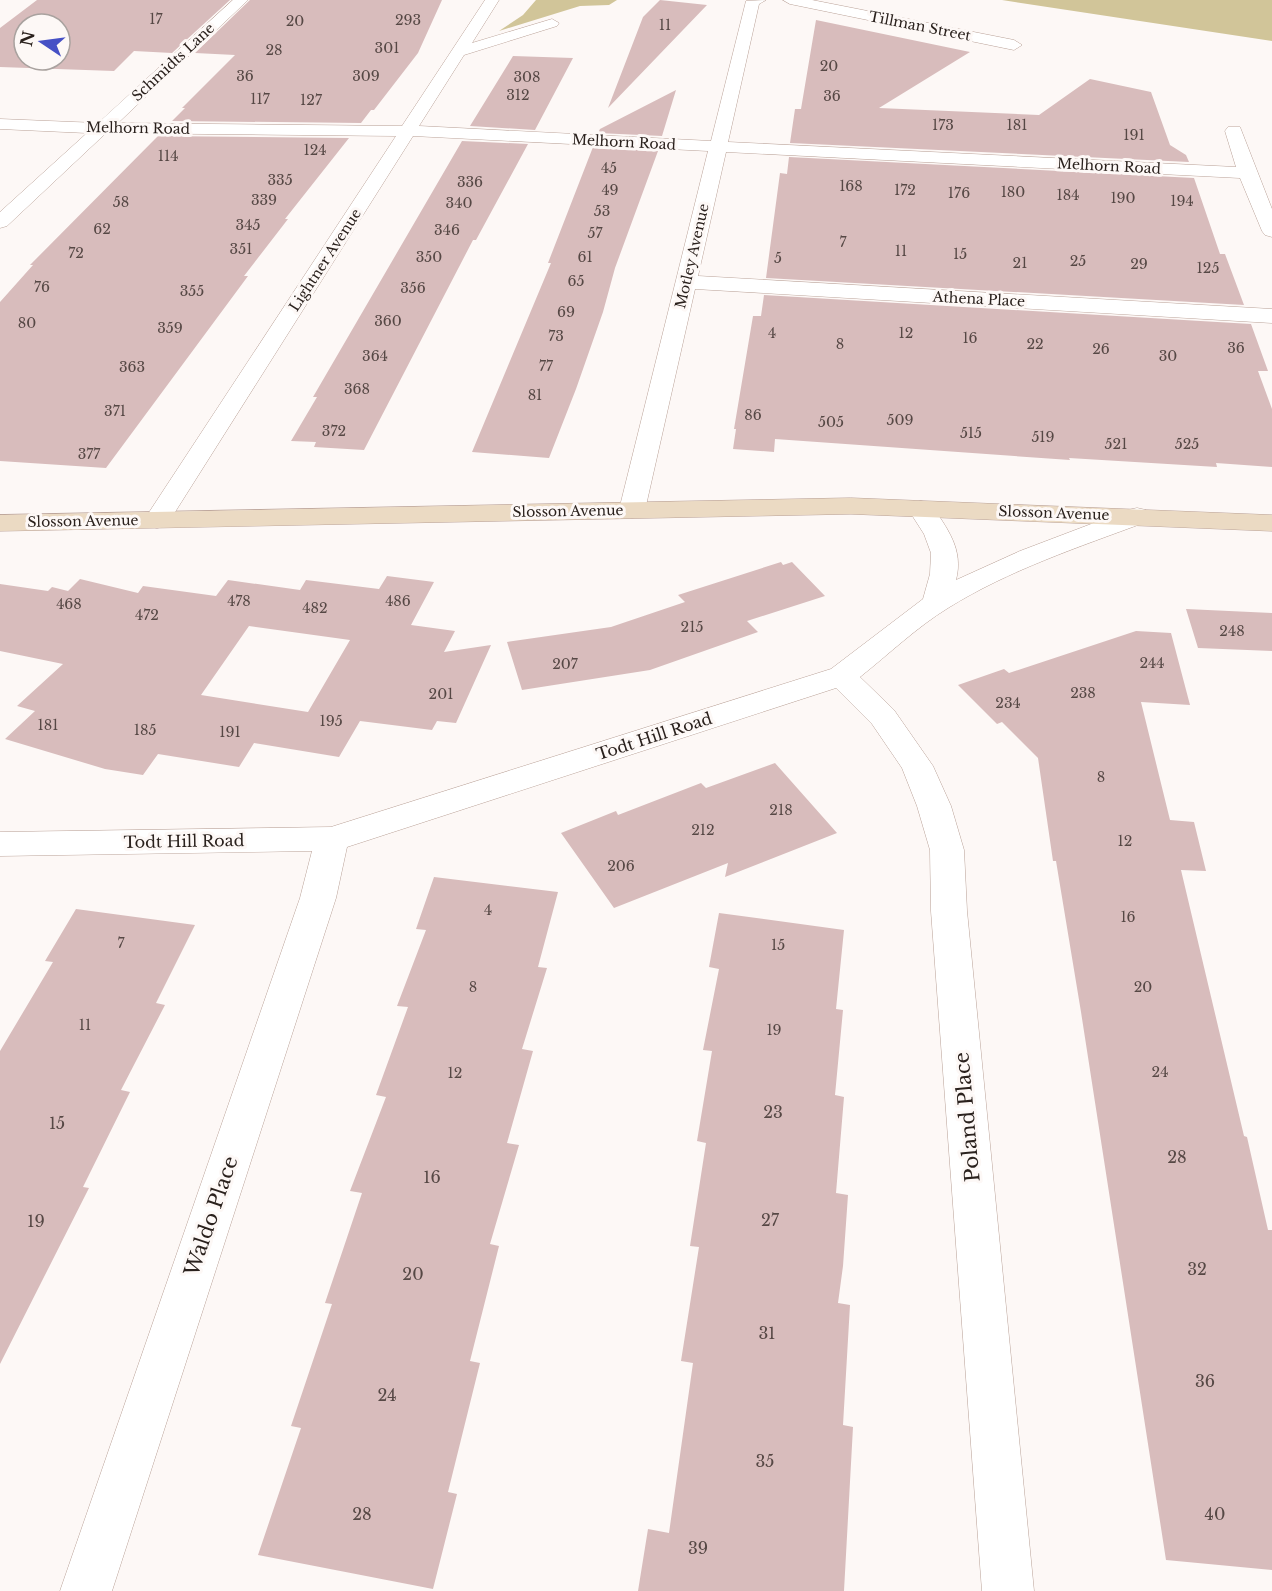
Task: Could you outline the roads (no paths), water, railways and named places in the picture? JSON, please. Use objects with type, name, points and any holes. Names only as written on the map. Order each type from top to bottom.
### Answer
[{"type":"street","name":"Schmidts Lane","points":[[0,222],[241,0]]},
{"type":"street","name":"Lightner Avenue","points":[[157,520],[492,0]]},
{"type":"street","name":"Tillman Street","points":[[790,0],[1014,45]]},
{"type":"street","name":"Motley Avenue","points":[[632,510],[718,146],[756,1]]},
{"type":"street","points":[[459,52],[552,23]]},
{"type":"street","name":"Melhorn Road","points":[[0,124],[101,128],[408,131],[1247,173]]},
{"type":"street","points":[[1234,131],[1247,173],[1272,231]]},
{"type":"street","name":"Athena Place","points":[[686,282],[1272,315]]},
{"type":"street","name":"Slosson Avenue","points":[[0,523],[851,506],[1137,516]]},
{"type":"street","points":[[921,508],[941,538],[946,554],[942,583],[936,603]]},
{"type":"street","name":"Todt Hill Road","points":[[0,844],[332,839],[842,676],[936,603],[976,581],[1030,557],[1137,516],[1272,523]]},
{"type":"street","name":"Poland Place","points":[[842,676],[883,717],[917,766],[934,806],[946,850],[949,911],[1008,1591]]},
{"type":"street","name":"Waldo Place","points":[[86,1591],[318,898],[332,839]]}]
